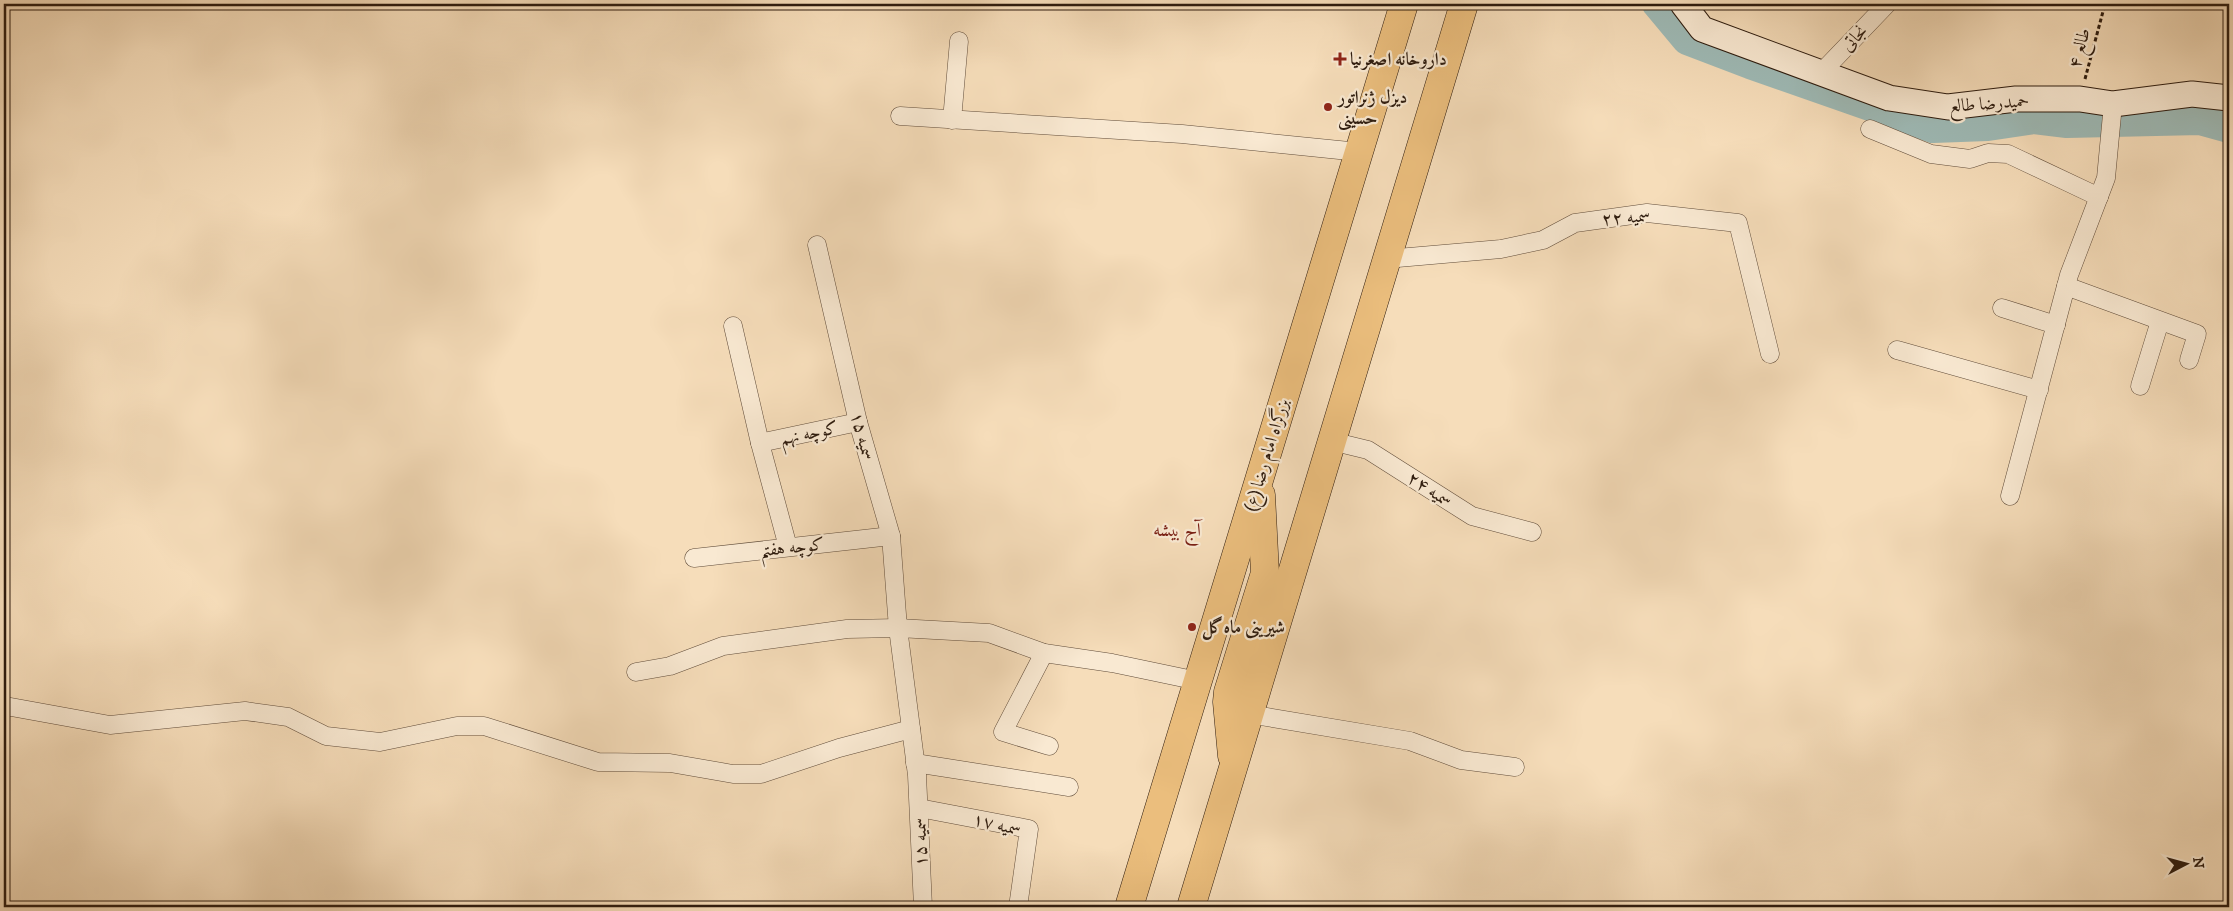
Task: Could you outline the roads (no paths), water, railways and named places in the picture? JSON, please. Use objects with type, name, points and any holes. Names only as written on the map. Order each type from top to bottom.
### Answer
[{"type":"highway","name":"بزرگراه امام رضا (ع)","points":[[1129,907],[1404,4]]},
{"type":"highway","points":[[1233,769],[1227,702],[1228,692],[1260,632],[1331,440],[1464,4]]},
{"type":"highway","points":[[1191,907],[1249,714],[1266,569],[1259,478]]},
{"type":"highway","points":[[1217,617],[1260,632]]},
{"type":"main road","name":"حمیدرضا طالع","points":[[1683,4],[1702,29],[1889,98],[1948,107],[2016,99],[2080,99],[2113,104],[2192,94],[2229,98]]},
{"type":"street","name":"نجاتی","points":[[1821,73],[1887,4]]},
{"type":"street","points":[[952,120],[959,41]]},
{"type":"street","points":[[2010,496],[2066,286],[2106,178],[2113,104]]},
{"type":"street","points":[[900,116],[1182,134],[1359,152]]},
{"type":"street","points":[[1870,129],[1932,154],[1970,159],[1988,153],[2008,154],[2099,197]]},
{"type":"street","name":"سمیه ۲۲","points":[[1386,259],[1501,249],[1543,240],[1575,223],[1647,213],[1738,223],[1770,354]]},
{"type":"street","name":"سمیه ۱۵","points":[[818,245],[858,422],[891,536],[898,628],[919,808],[923,907]]},
{"type":"street","points":[[2066,286],[2197,334],[2189,360]]},
{"type":"street","points":[[2002,308],[2056,326]]},
{"type":"street","points":[[2140,386],[2160,320]]},
{"type":"street","points":[[733,326],[760,443],[788,547]]},
{"type":"street","points":[[1897,350],[2038,390]]},
{"type":"street","name":"کوچه نهم","points":[[760,443],[858,422]]},
{"type":"street","name":"سمیه ۲۴","points":[[1331,440],[1368,450],[1472,516],[1532,532]]},
{"type":"street","name":"کوچه هفتم","points":[[694,558],[891,536]]},
{"type":"street","points":[[636,672],[670,666],[723,646],[847,629],[898,628],[989,633],[1044,653],[1112,663],[1198,682]]},
{"type":"street","points":[[1044,653],[1003,732],[1050,746]]},
{"type":"street","points":[[4,707],[110,725],[245,711],[288,717],[326,736],[380,742],[457,726],[484,726],[598,762],[670,763],[733,774],[761,774],[839,748],[910,729]]},
{"type":"street","points":[[1249,714],[1410,741],[1461,760],[1515,767]]},
{"type":"street","points":[[915,763],[1069,787]]},
{"type":"street","name":"سمیه ۱۷","points":[[919,808],[1028,829],[1018,907]]},
{"type":"waterway","points":[[1657,4],[1687,40],[1933,128],[1988,126],[2034,119],[2067,123],[2200,120],[2229,128]]},
{"type":"place","name":"داروخانه اصغرنیا","points":[[1340,59]]},
{"type":"place","name":"دیزل ژنراتور حسینی","points":[[1328,107]]},
{"type":"place","name":"شیرینی ماه‌گل","points":[[1192,627]]},
{"type":"district","name":"آج بیشه","points":[[1177,529]]}]
